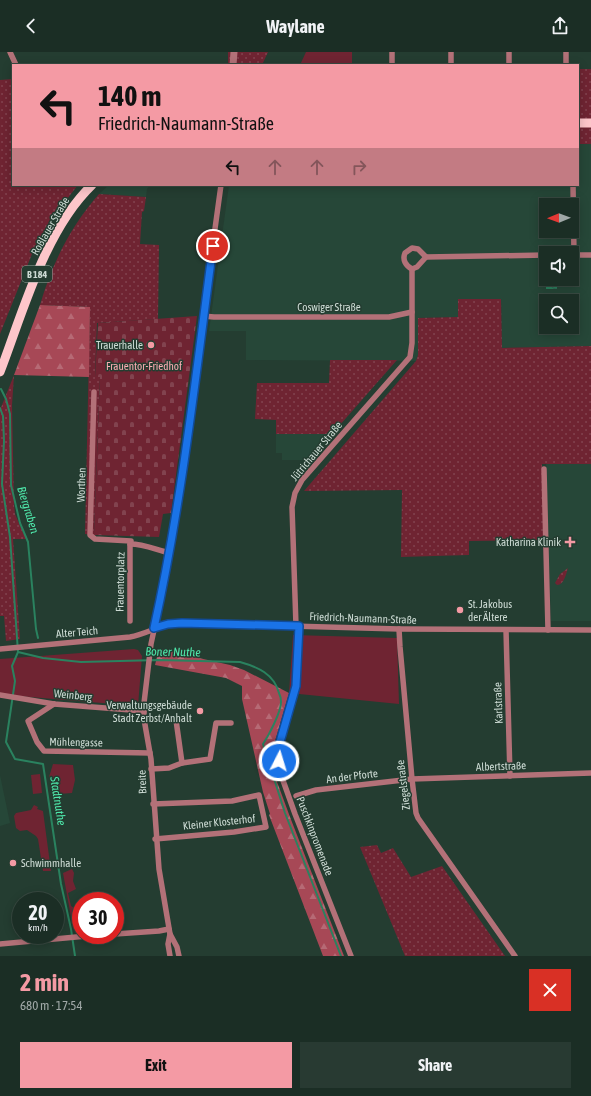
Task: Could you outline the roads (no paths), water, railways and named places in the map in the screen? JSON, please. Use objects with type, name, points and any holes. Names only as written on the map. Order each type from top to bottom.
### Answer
[{"type":"main road","points":[[579,123],[591,123]]},
{"type":"main road","name":"Roßlauer Straße","points":[[0,372],[47,252],[71,211],[91,186]]},
{"type":"street","points":[[10,52],[16,64]]},
{"type":"street","points":[[233,64],[234,52]]},
{"type":"street","points":[[392,52],[392,64]]},
{"type":"street","points":[[451,52],[451,64]]},
{"type":"street","points":[[509,52],[509,64]]},
{"type":"street","points":[[566,52],[566,64]]},
{"type":"street","points":[[154,628],[176,520],[221,186]]},
{"type":"street","points":[[573,186],[573,246]]},
{"type":"street","points":[[412,269],[404,262],[404,255],[407,250],[415,248],[426,257]]},
{"type":"street","points":[[579,255],[591,255]]},
{"type":"street","points":[[412,269],[417,267],[426,257],[539,256]]},
{"type":"street","points":[[412,269],[412,312]]},
{"type":"street","name":"Coswiger Straße","points":[[203,316],[389,317],[412,312]]},
{"type":"street","name":"Jütrichauer Straße","points":[[298,626],[294,585],[292,507],[295,494],[302,480],[410,357],[412,351],[412,312]]},
{"type":"street","name":"Worthen","points":[[94,392],[90,535],[94,539],[131,543]]},
{"type":"street","points":[[544,469],[548,630]]},
{"type":"street","name":"Frauentorplatz","points":[[130,621],[131,543],[147,545],[170,553]]},
{"type":"street","name":"Friedrich-Naumann-Straße","points":[[154,628],[168,624],[182,623],[399,630],[591,630]]},
{"type":"street","name":"Puschkinpromenade","points":[[298,626],[296,686],[280,742],[280,772],[351,956]]},
{"type":"street","name":"Alter Teich","points":[[0,649],[126,638],[137,636],[154,628]]},
{"type":"street","name":"Breite","points":[[154,628],[148,665],[144,711],[150,753],[158,870],[169,931],[168,944],[170,956]]},
{"type":"street","name":"Ziegelstraße","points":[[399,630],[400,655],[416,813],[420,822],[514,956]]},
{"type":"street","name":"Karlstraße","points":[[506,630],[510,776]]},
{"type":"street","name":"Weinberg","points":[[0,695],[54,704],[144,711]]},
{"type":"street","name":"Mühlengasse","points":[[54,704],[28,720],[37,742],[44,751],[150,753]]},
{"type":"street","points":[[176,720],[182,763]]},
{"type":"street","points":[[151,769],[169,768],[182,763],[210,759],[216,723],[230,723]]},
{"type":"street","name":"Albertstraße","points":[[412,779],[591,773]]},
{"type":"street","name":"An der Pforte","points":[[296,796],[316,790],[412,779]]},
{"type":"street","name":"Kleiner Klosterhof","points":[[153,804],[232,801],[259,795],[266,826],[234,832],[156,839]]},
{"type":"street","points":[[124,933],[169,931]]},
{"type":"street","name":"Breite","points":[[169,931],[177,947],[179,956]]},
{"type":"street","points":[[0,944],[72,937]]},
{"type":"water","points":[[546,286],[557,286],[557,289],[546,289]]},
{"type":"waterway","name":"Biergraben","points":[[1,389],[6,399],[10,414],[11,485],[20,523],[28,542],[38,638]]},
{"type":"waterway","name":"Stadtnuthe","points":[[0,408],[3,416],[4,441],[2,484],[10,537],[18,652],[12,666],[15,681],[6,742],[15,759],[43,764],[61,884],[71,929],[75,956]]},
{"type":"waterway","name":"Boner Nuthe","points":[[18,652],[43,658],[81,662],[159,660],[240,662],[253,666],[269,676],[277,686],[281,702],[277,717],[263,744],[285,813],[341,956]]},
{"type":"place","name":"Trauerhalle","points":[[151,345]]},
{"type":"place","name":"Katharina Klinik","points":[[570,542]]},
{"type":"place","name":"St. Jakobus der Ältere","points":[[460,610]]},
{"type":"place","name":"Verwaltungsgebäude Stadt Zerbst/Anhalt","points":[[200,711]]},
{"type":"place","name":"Schwimmhalle","points":[[13,863]]},
{"type":"park label","name":"Frauentor-Friedhof","points":[[144,366]]}]
